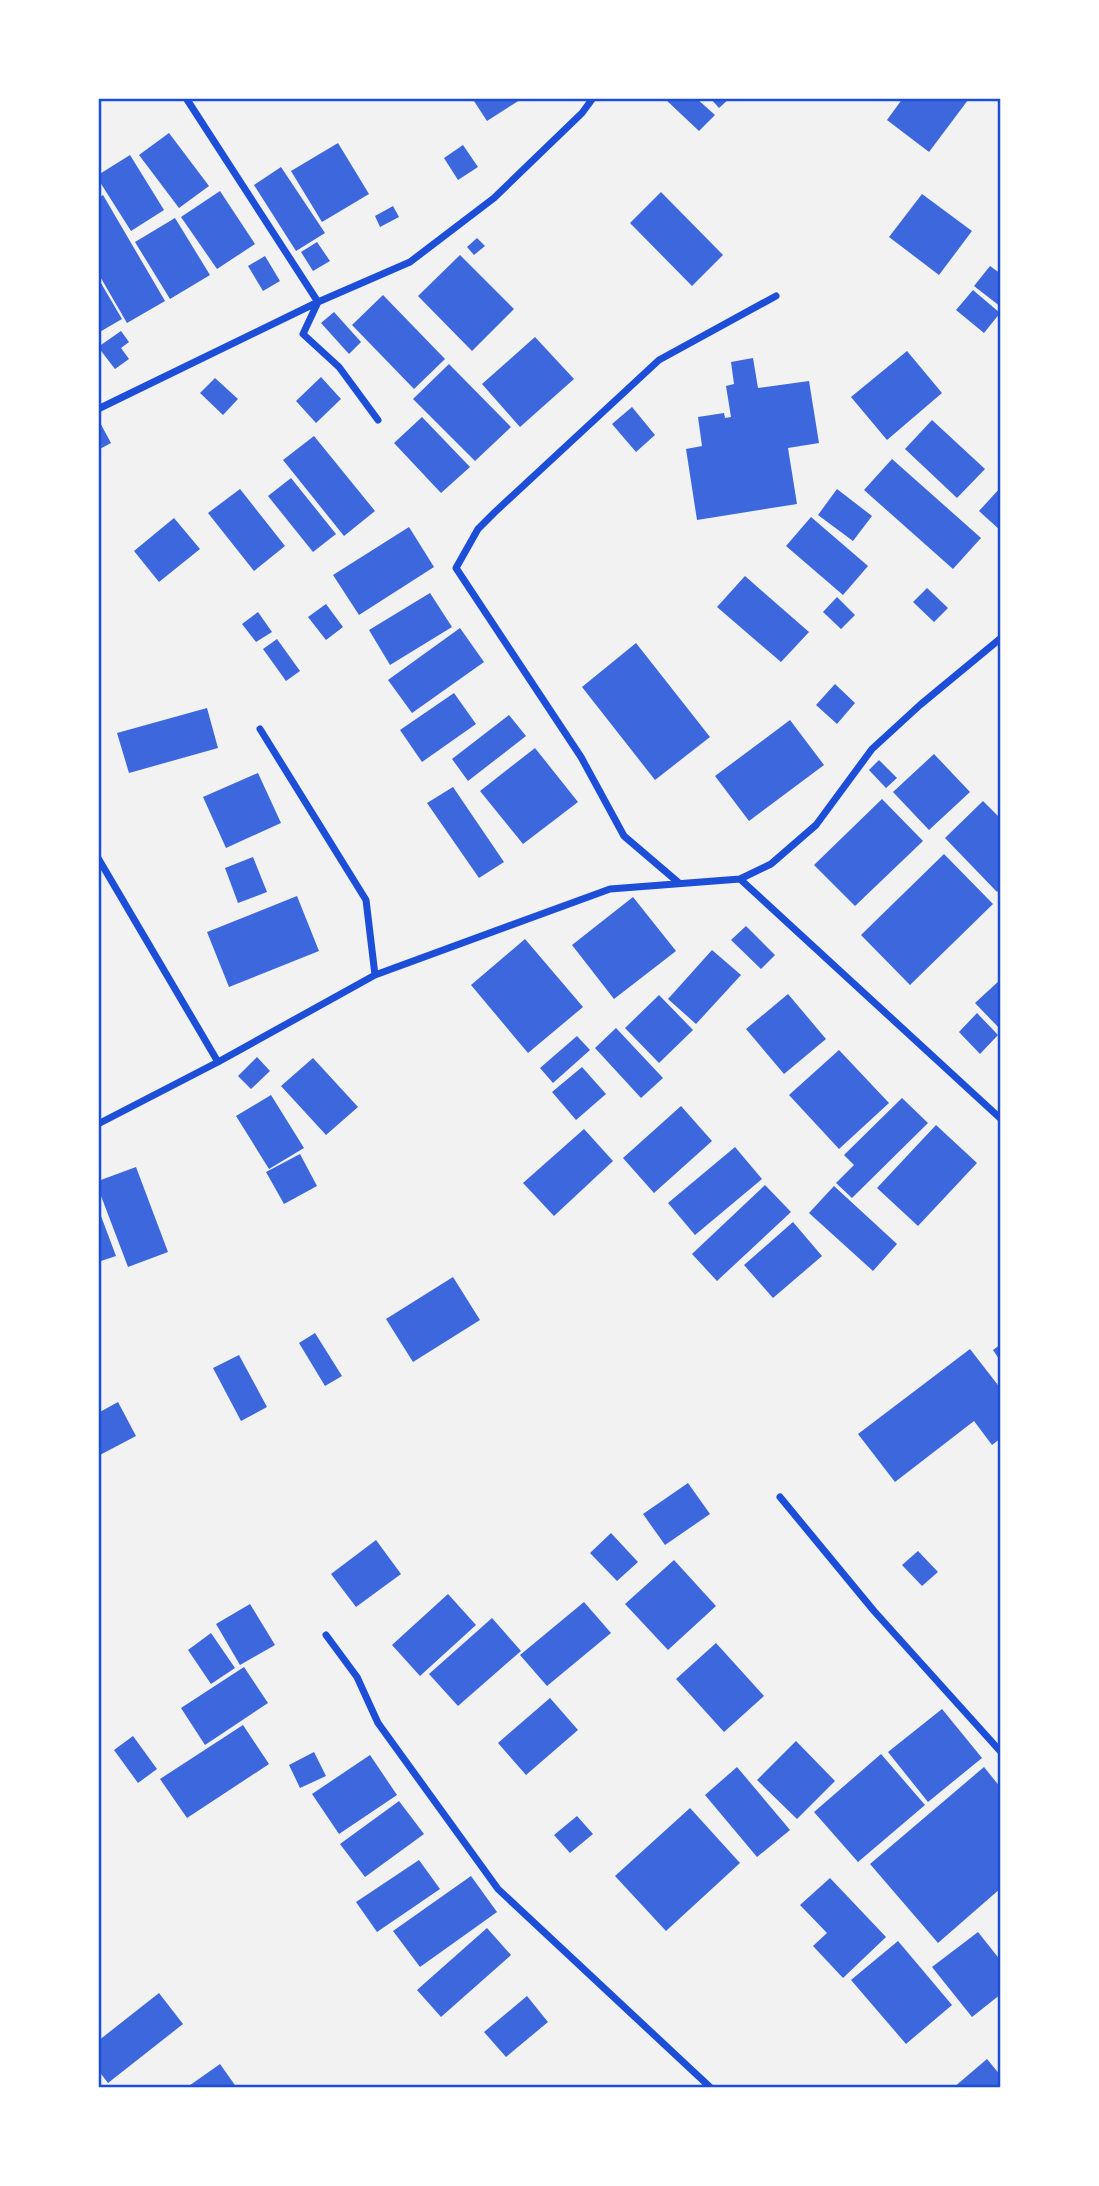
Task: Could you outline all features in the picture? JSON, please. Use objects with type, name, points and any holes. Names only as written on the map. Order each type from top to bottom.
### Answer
[{"type":"street","points":[[186,98],[318,302]]},
{"type":"street","points":[[98,409],[318,302],[410,262],[494,198],[582,113],[593,98]]},
{"type":"street","points":[[679,883],[624,836],[582,757],[456,568],[478,529],[659,360],[776,296]]},
{"type":"street","points":[[318,302],[303,334],[339,367],[378,420]]},
{"type":"street","points":[[98,1124],[218,1062],[375,975],[610,889],[740,879],[771,864],[816,825],[872,749],[1001,638]]},
{"type":"street","points":[[260,729],[366,900],[375,975]]},
{"type":"street","points":[[98,858],[218,1062]]},
{"type":"street","points":[[740,879],[1001,1119]]},
{"type":"street","points":[[780,1497],[874,1611],[1001,1752]]},
{"type":"street","points":[[326,1635],[357,1677],[378,1723],[498,1889],[711,2088]]},
{"type":"building","points":[[472,98],[523,98],[487,121]]},
{"type":"building","points":[[664,98],[696,98],[715,115],[699,131]]},
{"type":"building","points":[[710,98],[730,98],[719,108]]},
{"type":"building","points":[[903,98],[968,100],[929,152],[887,120]]},
{"type":"building","points":[[169,133],[209,186],[179,208],[139,155]]},
{"type":"building","points":[[338,143],[369,194],[322,222],[291,171]]},
{"type":"building","points":[[463,145],[478,167],[458,180],[444,158]]},
{"type":"building","points":[[130,155],[164,210],[131,231],[98,179],[98,175]]},
{"type":"building","points":[[281,167],[325,233],[296,251],[254,185]]},
{"type":"building","points":[[220,191],[255,244],[217,269],[181,217]]},
{"type":"building","points":[[661,192],[723,255],[692,286],[630,223]]},
{"type":"building","points":[[922,194],[972,231],[939,275],[889,237]]},
{"type":"building","points":[[103,195],[165,301],[127,323],[98,273],[98,198]]},
{"type":"building","points":[[393,206],[399,217],[380,227],[375,216]]},
{"type":"building","points":[[175,218],[210,275],[170,299],[135,242]]},
{"type":"building","points":[[477,238],[485,246],[474,255],[467,247]]},
{"type":"building","points":[[317,242],[330,261],[313,271],[301,252]]},
{"type":"building","points":[[460,255],[514,309],[472,351],[418,296]]},
{"type":"building","points":[[265,256],[280,281],[263,291],[248,266]]},
{"type":"building","points":[[990,266],[1001,274],[1001,307],[974,286]]},
{"type":"building","points":[[98,278],[122,319],[98,333]]},
{"type":"building","points":[[973,290],[1000,313],[984,333],[956,310]]},
{"type":"building","points":[[383,295],[445,359],[414,389],[352,325]]},
{"type":"building","points":[[334,312],[361,342],[349,354],[321,323]]},
{"type":"building","points":[[121,331],[129,342],[121,348],[129,359],[115,369],[98,347]]},
{"type":"building","points":[[535,337],[574,379],[520,427],[482,384]]},
{"type":"building","points":[[907,351],[942,393],[887,440],[851,397]]},
{"type":"building","points":[[753,358],[758,388],[809,381],[819,443],[788,448],[797,504],[697,520],[686,449],[702,446],[698,417],[724,413],[725,418],[731,417],[726,386],[734,384],[731,362]]},
{"type":"building","points":[[449,364],[511,427],[475,461],[413,399]]},
{"type":"building","points":[[321,377],[341,399],[316,423],[296,401]]},
{"type":"building","points":[[215,378],[238,399],[223,415],[200,393]]},
{"type":"building","points":[[632,407],[655,435],[636,452],[612,424]]},
{"type":"building","points":[[422,417],[470,467],[441,493],[394,443]]},
{"type":"building","points":[[98,419],[111,443],[98,450]]},
{"type":"building","points":[[932,420],[985,469],[957,498],[905,449]]},
{"type":"building","points":[[314,436],[375,511],[344,536],[283,460]]},
{"type":"building","points":[[892,459],[981,538],[953,569],[864,490]]},
{"type":"building","points":[[291,478],[336,534],[313,552],[268,496]]},
{"type":"building","points":[[1001,487],[1001,531],[979,511]]},
{"type":"building","points":[[240,489],[285,546],[254,571],[208,513]]},
{"type":"building","points":[[837,489],[872,516],[853,541],[818,515]]},
{"type":"building","points":[[811,517],[868,566],[843,595],[786,546]]},
{"type":"building","points":[[174,518],[200,549],[159,582],[134,551]]},
{"type":"building","points":[[409,527],[434,567],[359,615],[333,575]]},
{"type":"building","points":[[745,576],[809,632],[781,662],[717,607]]},
{"type":"building","points":[[927,588],[948,608],[934,622],[913,602]]},
{"type":"building","points":[[430,593],[452,627],[390,665],[369,630]]},
{"type":"building","points":[[837,597],[855,615],[841,629],[823,612]]},
{"type":"building","points":[[326,604],[343,627],[326,640],[308,617]]},
{"type":"building","points":[[258,612],[272,632],[256,642],[242,624]]},
{"type":"building","points":[[460,628],[484,662],[412,713],[388,680]]},
{"type":"building","points":[[277,639],[300,671],[286,681],[263,649]]},
{"type":"building","points":[[636,643],[710,737],[655,780],[582,687]]},
{"type":"building","points":[[835,684],[855,703],[837,724],[816,705]]},
{"type":"building","points":[[454,693],[476,724],[422,762],[400,730]]},
{"type":"building","points":[[207,708],[218,748],[129,773],[117,733]]},
{"type":"building","points":[[509,715],[526,736],[468,781],[452,759]]},
{"type":"building","points":[[790,720],[824,765],[749,821],[715,776]]},
{"type":"building","points":[[535,748],[578,802],[523,844],[480,791]]},
{"type":"building","points":[[934,754],[970,792],[929,830],[893,792]]},
{"type":"building","points":[[879,760],[897,778],[886,788],[869,770]]},
{"type":"building","points":[[258,773],[281,823],[226,848],[203,797]]},
{"type":"building","points":[[453,787],[504,862],[479,878],[427,803]]},
{"type":"building","points":[[882,799],[923,841],[855,906],[814,865]]},
{"type":"building","points":[[983,801],[1001,819],[1001,888],[997,892],[945,838]]},
{"type":"building","points":[[944,854],[993,904],[910,985],[861,935]]},
{"type":"building","points":[[253,857],[267,892],[238,903],[225,868]]},
{"type":"building","points":[[297,896],[319,951],[229,987],[207,932]]},
{"type":"building","points":[[633,897],[676,951],[614,999],[572,945]]},
{"type":"building","points":[[746,926],[775,955],[761,969],[731,940]]},
{"type":"building","points":[[525,939],[583,1007],[528,1053],[471,985]]},
{"type":"building","points":[[712,950],[741,975],[696,1024],[668,999]]},
{"type":"building","points":[[1001,979],[1001,1030],[975,1003]]},
{"type":"building","points":[[788,994],[826,1039],[784,1074],[746,1029]]},
{"type":"building","points":[[659,995],[693,1030],[659,1063],[625,1028]]},
{"type":"building","points":[[977,1013],[998,1035],[980,1054],[959,1032]]},
{"type":"building","points":[[616,1028],[663,1078],[641,1098],[595,1048]]},
{"type":"building","points":[[577,1036],[590,1050],[553,1083],[540,1068]]},
{"type":"building","points":[[839,1050],[889,1103],[839,1149],[789,1095]]},
{"type":"building","points":[[257,1057],[270,1071],[251,1089],[238,1076]]},
{"type":"building","points":[[313,1058],[358,1107],[326,1135],[281,1086]]},
{"type":"building","points":[[582,1067],[606,1094],[576,1120],[552,1092]]},
{"type":"building","points":[[271,1095],[304,1148],[269,1169],[236,1116]]},
{"type":"building","points":[[902,1098],[928,1123],[852,1198],[836,1183],[854,1165],[844,1155]]},
{"type":"building","points":[[681,1106],[712,1141],[654,1193],[623,1158]]},
{"type":"building","points":[[936,1125],[977,1163],[918,1226],[877,1188]]},
{"type":"building","points":[[584,1129],[613,1161],[554,1216],[523,1183]]},
{"type":"building","points":[[735,1147],[762,1179],[695,1235],[668,1203]]},
{"type":"building","points":[[300,1154],[317,1186],[284,1204],[266,1172]]},
{"type":"building","points":[[136,1167],[168,1252],[128,1267],[98,1188],[98,1181]]},
{"type":"building","points":[[765,1185],[791,1212],[717,1281],[692,1254]]},
{"type":"building","points":[[834,1186],[897,1244],[873,1271],[809,1213]]},
{"type":"building","points":[[98,1208],[116,1256],[98,1262]]},
{"type":"building","points":[[793,1222],[822,1256],[773,1298],[744,1265]]},
{"type":"building","points":[[453,1277],[480,1320],[413,1362],[386,1319]]},
{"type":"building","points":[[315,1333],[342,1376],[325,1386],[299,1343]]},
{"type":"building","points":[[1001,1344],[1001,1362],[993,1350]]},
{"type":"building","points":[[970,1349],[1001,1389],[1001,1438],[992,1445],[974,1421],[895,1482],[858,1434]]},
{"type":"building","points":[[239,1355],[267,1407],[241,1421],[213,1368]]},
{"type":"building","points":[[118,1402],[136,1436],[98,1456],[98,1413]]},
{"type":"building","points":[[688,1483],[710,1514],[665,1545],[643,1514]]},
{"type":"building","points":[[611,1533],[638,1562],[617,1581],[590,1553]]},
{"type":"building","points":[[376,1540],[401,1574],[356,1607],[331,1574]]},
{"type":"building","points":[[918,1551],[938,1572],[922,1586],[902,1565]]},
{"type":"building","points":[[674,1560],[716,1606],[668,1650],[625,1604]]},
{"type":"building","points":[[448,1594],[476,1625],[420,1676],[392,1645]]},
{"type":"building","points":[[584,1602],[611,1633],[547,1686],[520,1655]]},
{"type":"building","points":[[250,1604],[275,1645],[240,1665],[216,1624]]},
{"type":"building","points":[[492,1618],[521,1651],[458,1706],[429,1674]]},
{"type":"building","points":[[211,1633],[235,1668],[211,1684],[188,1650]]},
{"type":"building","points":[[716,1643],[764,1696],[724,1732],[676,1679]]},
{"type":"building","points":[[244,1667],[268,1703],[205,1745],[181,1708]]},
{"type":"building","points":[[550,1698],[578,1730],[526,1775],[498,1743]]},
{"type":"building","points":[[942,1709],[982,1758],[928,1802],[888,1752]]},
{"type":"building","points":[[243,1725],[269,1764],[187,1818],[160,1779]]},
{"type":"building","points":[[133,1736],[157,1769],[138,1783],[114,1750]]},
{"type":"building","points":[[796,1741],[835,1781],[797,1819],[757,1780]]},
{"type":"building","points":[[314,1752],[326,1776],[300,1788],[289,1765]]},
{"type":"building","points":[[881,1754],[925,1805],[858,1862],[814,1812]]},
{"type":"building","points":[[370,1755],[397,1795],[339,1834],[312,1794]]},
{"type":"building","points":[[737,1767],[790,1830],[757,1857],[705,1795]]},
{"type":"building","points":[[984,1767],[1001,1788],[1001,1888],[938,1943],[870,1864]]},
{"type":"building","points":[[399,1801],[424,1834],[365,1877],[340,1844]]},
{"type":"building","points":[[690,1808],[740,1863],[666,1931],[615,1876]]},
{"type":"building","points":[[577,1816],[593,1834],[570,1853],[554,1835]]},
{"type":"building","points":[[419,1860],[440,1889],[377,1932],[356,1902]]},
{"type":"building","points":[[471,1876],[497,1912],[420,1967],[393,1931]]},
{"type":"building","points":[[830,1878],[886,1937],[843,1978],[813,1946],[827,1933],[800,1905]]},
{"type":"building","points":[[487,1928],[511,1955],[441,2017],[417,1990]]},
{"type":"building","points":[[978,1932],[1001,1961],[1001,1994],[972,2017],[932,1967]]},
{"type":"building","points":[[898,1941],[952,2005],[906,2044],[851,1980]]},
{"type":"building","points":[[159,1993],[183,2024],[108,2083],[98,2070],[98,2041]]},
{"type":"building","points":[[527,1996],[548,2022],[506,2057],[484,2032]]},
{"type":"building","points":[[987,2059],[1001,2076],[1001,2088],[953,2088]]},
{"type":"building","points":[[220,2064],[237,2088],[186,2088]]}]
